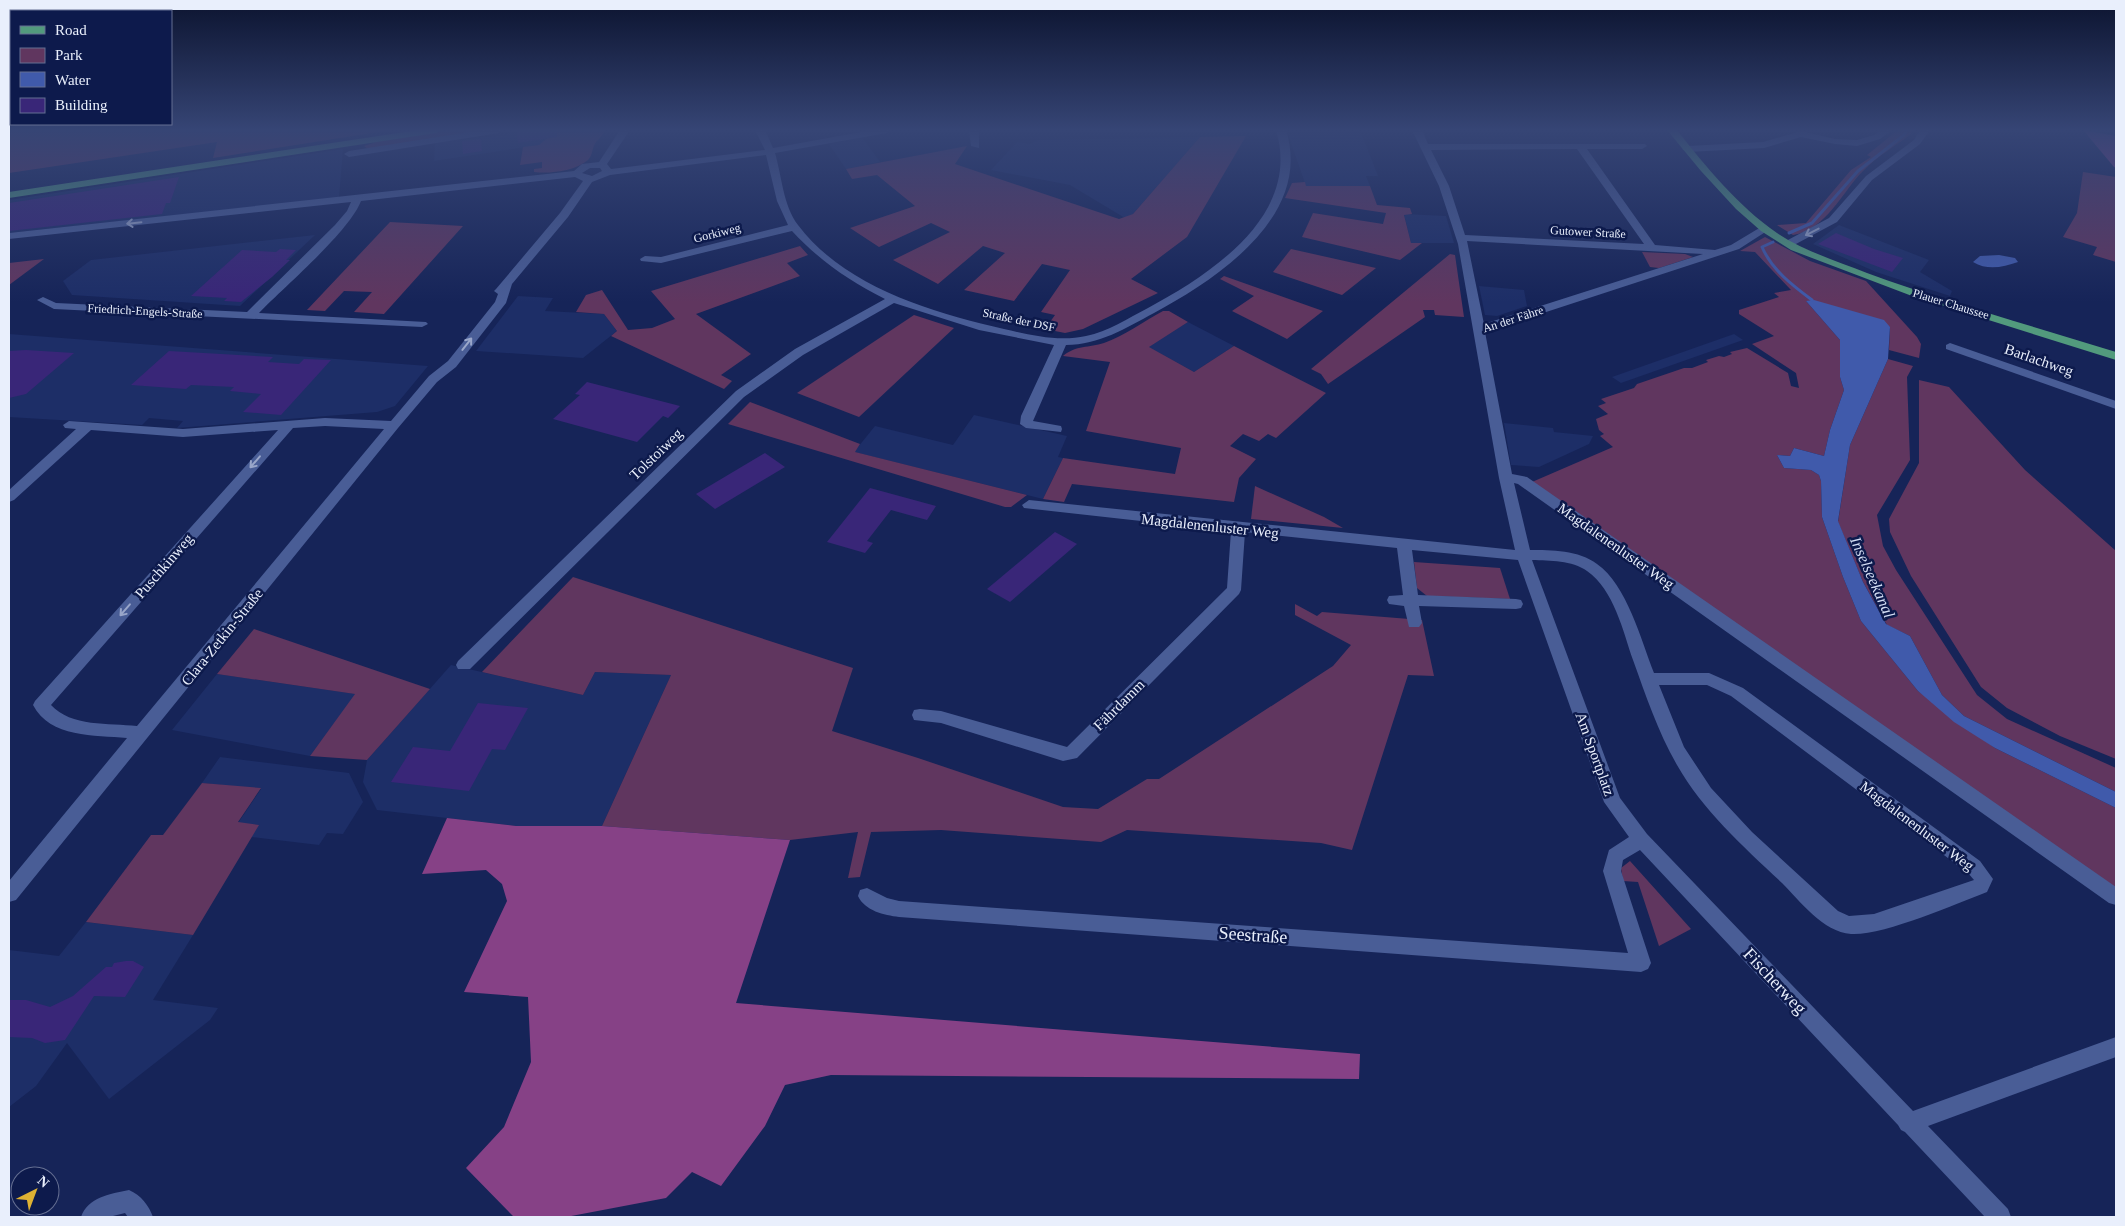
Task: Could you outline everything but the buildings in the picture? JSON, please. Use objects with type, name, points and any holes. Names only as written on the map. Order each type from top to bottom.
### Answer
[{"type":"main road","points":[[9,195],[60,187]]},
{"type":"main road","name":"Plauer Chaussee","points":[[1724,187],[1765,229],[1828,262],[1888,284],[2116,356]]},
{"type":"street","points":[[9,236],[461,187]]},
{"type":"street","name":"Clara-Zetkin-Straße","points":[[9,894],[394,425],[433,379],[452,364],[500,303],[507,285],[564,215],[583,187]]},
{"type":"street","name":"Straße der DSF","points":[[778,187],[794,227],[825,257],[871,286],[894,298],[957,320],[1061,343],[1096,338],[1188,290],[1217,270],[1240,250],[1268,214],[1280,187]]},
{"type":"street","points":[[1444,187],[1461,238],[1478,330]]},
{"type":"street","points":[[1609,187],[1652,248]]},
{"type":"street","points":[[1790,243],[1833,220],[1862,187]]},
{"type":"street","points":[[248,317],[339,227],[352,212],[357,199]]},
{"type":"street","name":"Gorkiweg","points":[[645,259],[661,260],[794,227]]},
{"type":"street","name":"An der Fähre","points":[[1524,556],[1506,478],[1478,330],[1735,247],[1765,229]]},
{"type":"street","name":"Gutower Straße","points":[[1461,238],[1715,252]]},
{"type":"street","name":"Tolstoiweg","points":[[464,665],[740,394],[799,352],[894,298]]},
{"type":"street","name":"Friedrich-Engels-Straße","points":[[44,300],[54,306],[248,317],[422,324]]},
{"type":"street","points":[[1056,429],[1026,424],[1027,416],[1061,343]]},
{"type":"street","name":"Barlachweg","points":[[1950,347],[2116,405]]},
{"type":"street","points":[[69,425],[183,434],[325,422],[394,425]]},
{"type":"street","points":[[9,497],[88,426]]},
{"type":"street","name":"Puschkinweg","points":[[142,733],[71,724],[55,720],[41,705],[288,426]]},
{"type":"street","name":"Magdalenenluster Weg","points":[[1506,478],[1522,480],[2116,897]]},
{"type":"street","name":"Magdalenenluster Weg","points":[[1029,505],[1238,529],[1404,545],[1524,556],[1569,557],[1592,566],[1605,581],[1616,599],[1649,679],[1682,759],[1699,786],[1725,816],[1824,911],[1848,925],[1868,925],[1981,886],[1984,879],[1974,867],[1737,692],[1710,679],[1649,679]]},
{"type":"street","name":"Fährdamm","points":[[920,715],[941,717],[1063,754],[1071,753],[1234,590],[1238,529]]},
{"type":"street","points":[[1404,545],[1414,623]]},
{"type":"street","name":"Am Sportplatz","points":[[1524,556],[1613,802],[1641,839]]},
{"type":"street","points":[[1394,600],[1516,604]]},
{"type":"street","name":"Seestraße","points":[[868,896],[884,906],[899,909],[1641,963],[1612,871],[1615,856],[1641,839]]},
{"type":"street","name":"Fischerweg","points":[[1641,839],[1908,1123],[2000,1217]]},
{"type":"street","points":[[1908,1123],[2116,1047]]},
{"type":"street","points":[[92,1217],[105,1206],[129,1201],[142,1217]]},
{"type":"shaded area","points":[[93,187],[340,187],[339,198],[9,233],[9,200]]},
{"type":"shaded area","points":[[1074,187],[1156,187],[1133,214],[1125,218]]},
{"type":"shaded area","points":[[1404,214],[1446,216],[1454,243],[1411,243]]},
{"type":"shaded area","points":[[1839,225],[1929,260],[1920,272],[1952,291],[1950,296],[1876,272],[1813,244]]},
{"type":"shaded area","points":[[315,235],[240,306],[72,295],[63,281],[91,260]]},
{"type":"shaded area","points":[[1479,286],[1524,290],[1527,306],[1497,316],[1485,315]]},
{"type":"shaded area","points":[[518,296],[553,298],[545,311],[604,314],[617,331],[583,358],[476,351]]},
{"type":"shaded area","points":[[1188,322],[1234,346],[1194,372],[1148,347]]},
{"type":"shaded area","points":[[9,334],[428,366],[395,406],[377,412],[177,428],[183,421],[149,418],[142,425],[9,417]]},
{"type":"shaded area","points":[[1734,334],[1743,340],[1621,383],[1612,377]]},
{"type":"shaded area","points":[[974,415],[1067,436],[1058,457],[1063,458],[1043,499],[854,452],[875,426],[953,445]]},
{"type":"shaded area","points":[[1504,423],[1553,428],[1554,432],[1593,436],[1589,444],[1539,467],[1511,465]]},
{"type":"shaded area","points":[[451,665],[583,695],[595,672],[671,675],[602,826],[516,826],[377,810],[363,782],[367,760]]},
{"type":"shaded area","points":[[217,674],[356,694],[310,756],[172,730]]},
{"type":"shaded area","points":[[220,757],[349,773],[363,802],[343,834],[327,833],[319,845],[251,837],[258,825],[238,823],[261,789],[202,783]]},
{"type":"shaded area","points":[[447,818],[516,826],[602,826],[790,840],[736,1003],[1360,1054],[1359,1079],[831,1075],[785,1085],[765,1126],[721,1186],[692,1172],[666,1198],[566,1217],[514,1217],[466,1168],[504,1127],[531,1062],[528,997],[464,992],[507,901],[502,884],[486,870],[422,874]]},
{"type":"shaded area","points":[[86,922],[193,935],[153,1000],[218,1008],[210,1020],[109,1099],[67,1043],[36,1086],[9,1107],[9,950],[59,956]]},
{"type":"green space","points":[[892,187],[1024,187],[1119,219],[1133,214],[1156,187],[1216,187],[1187,237],[1131,279],[1158,293],[1083,329],[1065,333],[1045,329],[1055,315],[1041,312],[1070,270],[1042,264],[1014,301],[964,290],[1005,253],[983,246],[938,284],[893,260],[950,232],[931,223],[879,247],[850,228],[915,206]]},
{"type":"green space","points":[[1290,187],[1370,187],[1377,205],[1410,208],[1412,214],[1404,215],[1411,243],[1422,243],[1400,260],[1302,237],[1313,213],[1383,224],[1386,213],[1285,198]]},
{"type":"green space","points":[[1836,187],[1849,187],[1824,218],[1805,232],[1793,235],[1777,225],[1806,223]]},
{"type":"green space","points":[[2081,187],[2116,187],[2116,262],[2093,255],[2097,247],[2063,237],[2077,213]]},
{"type":"green space","points":[[390,222],[463,226],[384,314],[354,312],[372,292],[344,291],[325,311],[307,310]]},
{"type":"green space","points":[[1765,237],[1810,261],[1866,281],[1917,337],[1921,344],[1919,358],[1889,350],[1890,327],[1806,301],[1840,340],[1840,377],[1844,390],[1830,430],[1824,456],[1794,448],[1790,456],[1777,455],[1784,468],[1811,470],[1819,475],[1821,481],[1822,517],[1861,621],[1918,691],[1995,748],[2116,808],[2116,888],[1532,482],[1613,447],[1600,436],[1604,434],[1599,430],[1596,419],[1608,414],[1598,406],[1606,403],[1601,399],[1634,388],[1637,384],[1684,368],[1692,368],[1708,362],[1706,360],[1719,356],[1724,357],[1732,354],[1730,352],[1747,348],[1788,373],[1791,386],[1799,388],[1796,373],[1752,344],[1774,336],[1739,314],[1739,310],[1779,297],[1774,293],[1791,290],[1755,252],[1740,251]]},
{"type":"green space","points":[[800,246],[808,255],[787,263],[800,276],[696,314],[751,354],[721,375],[732,381],[724,389],[611,336],[617,331],[604,314],[576,312],[586,295],[602,290],[628,330],[652,328],[675,319],[651,291]]},
{"type":"green space","points":[[1291,249],[1376,268],[1342,295],[1273,272]]},
{"type":"green space","points":[[1642,252],[1685,254],[1693,257],[1659,268],[1650,267]]},
{"type":"green space","points":[[1450,254],[1455,255],[1464,317],[1435,315],[1434,310],[1423,310],[1425,317],[1328,384],[1321,374],[1311,369]]},
{"type":"green space","points":[[44,259],[9,285],[9,263]]},
{"type":"green space","points":[[1224,276],[1323,311],[1287,339],[1232,311],[1254,296],[1220,279]]},
{"type":"green space","points":[[1163,311],[1169,311],[1188,322],[1149,347],[1194,372],[1234,346],[1326,393],[1276,438],[1268,434],[1259,441],[1243,434],[1230,446],[1256,459],[1239,478],[1234,502],[1072,484],[1064,502],[1043,499],[1063,458],[1175,474],[1181,448],[1086,431],[1110,362],[1063,356],[1078,348],[1098,345],[1111,340]]},
{"type":"green space","points":[[914,315],[954,328],[859,417],[797,393]]},
{"type":"green space","points":[[1888,359],[1913,366],[1907,377],[1910,460],[1877,515],[1883,546],[1896,570],[1977,695],[2007,719],[2116,768],[2116,792],[1964,716],[1942,695],[1910,636],[1887,625],[1863,582],[1838,522],[1850,445]]},
{"type":"green space","points":[[1919,380],[1949,387],[2025,470],[2116,551],[2116,759],[2060,736],[2007,708],[1981,687],[1911,576],[1890,532],[1889,519],[1919,463]]},
{"type":"green space","points":[[750,402],[860,444],[855,452],[1027,495],[1011,507],[1005,507],[728,424]]},
{"type":"green space","points":[[1255,486],[1324,517],[1343,528],[1251,519]]},
{"type":"green space","points":[[1414,562],[1500,568],[1510,599],[1427,596],[1417,588]]},
{"type":"green space","points":[[573,577],[853,668],[832,731],[1063,807],[1098,809],[1147,779],[1159,779],[1333,666],[1351,645],[1295,615],[1295,604],[1317,616],[1322,612],[1422,620],[1434,676],[1408,675],[1352,850],[1321,843],[1127,830],[1101,842],[941,830],[871,832],[860,877],[848,878],[858,832],[790,840],[602,826],[671,675],[595,672],[583,695],[482,672]]},
{"type":"green space","points":[[254,629],[430,689],[367,760],[310,756],[355,694],[217,674]]},
{"type":"green space","points":[[202,783],[261,788],[238,822],[259,825],[193,935],[86,922],[151,835],[163,835]]},
{"type":"green space","points":[[1630,861],[1691,929],[1659,946],[1638,882],[1623,881],[1621,868]]},
{"type":"water","points":[[1999,255],[2015,258],[2018,262],[2001,267],[1990,267],[1973,262],[1980,256]]},
{"type":"water","points":[[1814,300],[1884,320],[1890,327],[1888,359],[1850,445],[1838,521],[1863,582],[1886,624],[1910,636],[1942,695],[1964,716],[2116,792],[2116,808],[1995,748],[1954,722],[1918,691],[1861,621],[1822,517],[1821,481],[1819,475],[1811,470],[1784,468],[1777,455],[1790,456],[1794,448],[1824,456],[1830,430],[1844,390],[1840,377],[1840,340],[1806,301]]},
{"type":"waterway","points":[[1789,233],[1812,223],[1844,187]]},
{"type":"waterway","points":[[1773,242],[1762,247],[1771,263],[1790,283],[1812,300]]},
{"type":"water label","name":"Inselseekanal","points":[[1873,577]]}]
